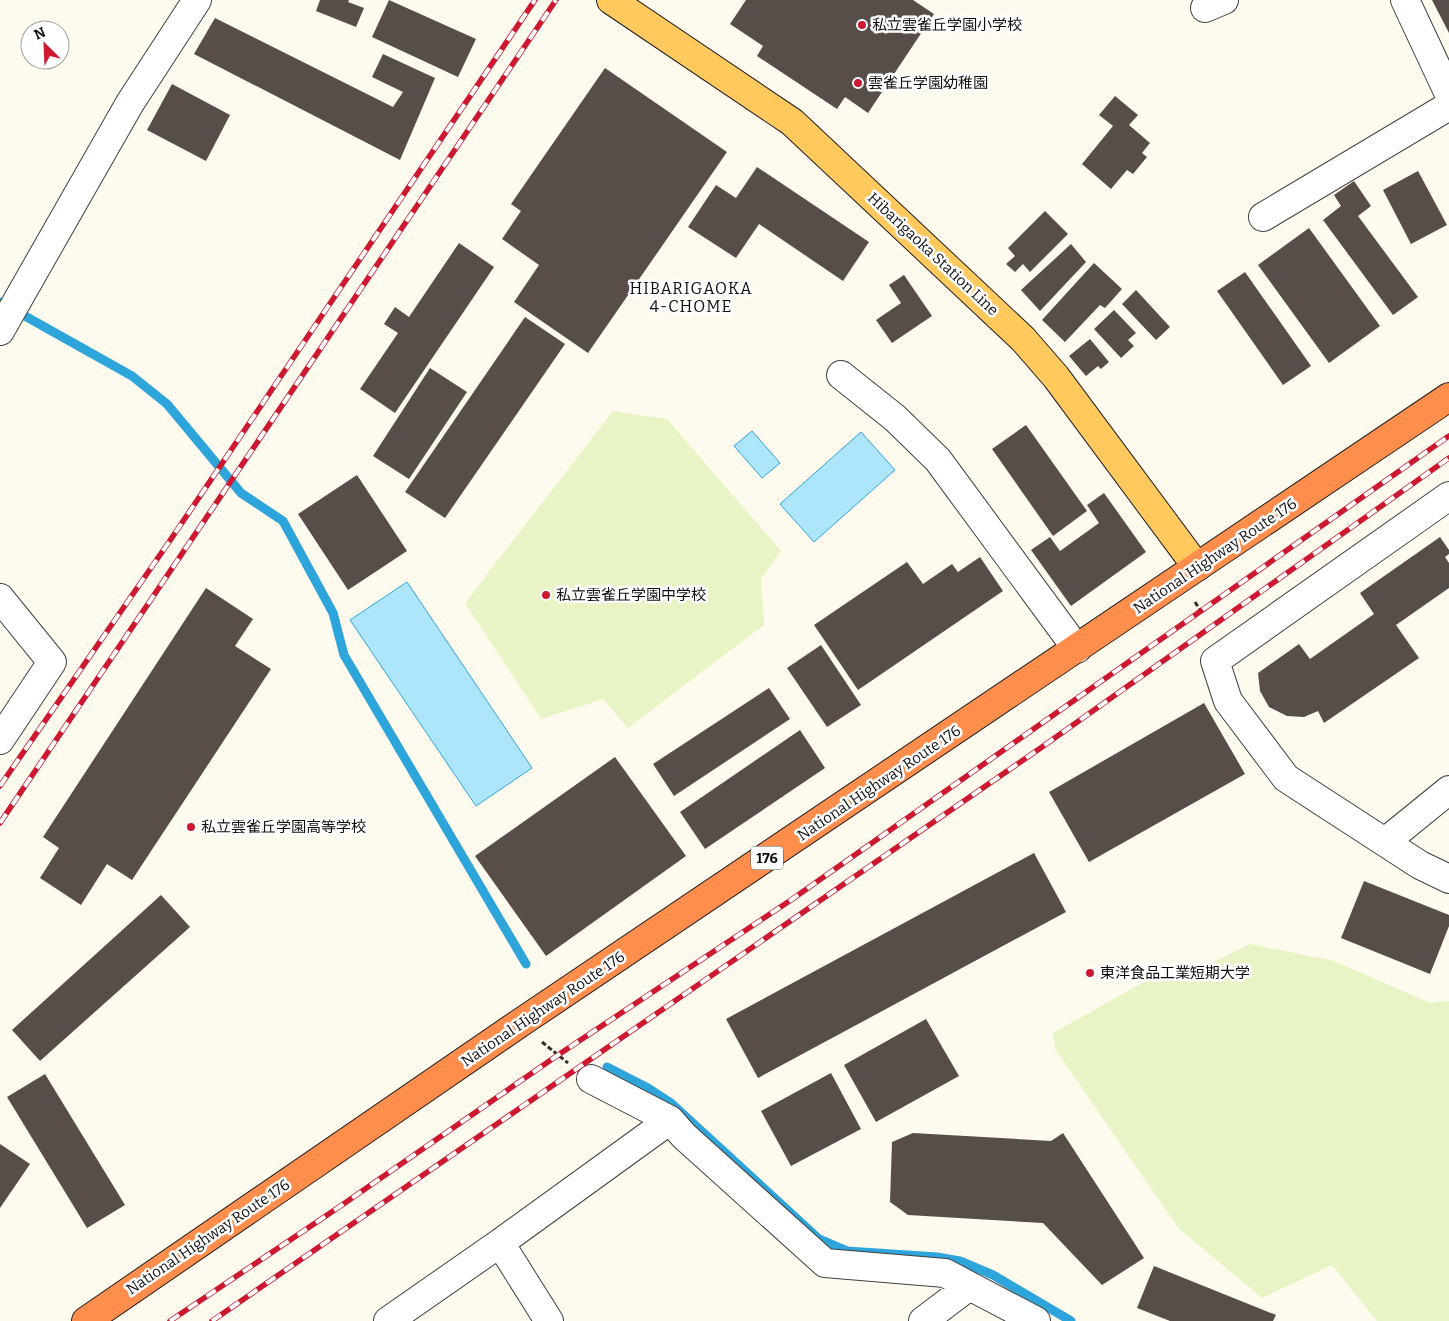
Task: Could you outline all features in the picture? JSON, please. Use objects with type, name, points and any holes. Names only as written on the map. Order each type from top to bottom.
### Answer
[{"type":"highway","name":"National Highway Route 176","points":[[86,1321],[520,1023],[1077,650],[1449,397]]},
{"type":"main road","name":"Hibarigaoka Station Line","points":[[611,0],[792,122],[1023,338],[1056,377],[1197,567]]},
{"type":"street","points":[[0,331],[130,103],[197,0]]},
{"type":"street","points":[[1405,0],[1449,94]]},
{"type":"street","points":[[1263,217],[1449,106]]},
{"type":"street","points":[[841,375],[895,418],[938,460],[1077,650]]},
{"type":"street","points":[[1449,496],[1215,661],[1228,701],[1286,778],[1420,865],[1449,879]]},
{"type":"street","points":[[0,598],[52,662],[0,740]]},
{"type":"street","points":[[1385,842],[1449,790]]},
{"type":"street","points":[[591,1079],[670,1120],[684,1136],[825,1263],[945,1273],[968,1287],[1036,1321]]},
{"type":"street","points":[[388,1321],[670,1120]]},
{"type":"street","points":[[500,1243],[549,1321]]},
{"type":"street","points":[[923,1321],[968,1287]]},
{"type":"path","points":[[520,1023],[591,1079]]},
{"type":"green space","points":[[613,411],[667,419],[781,551],[761,579],[764,625],[628,728],[603,699],[541,719],[465,603]]},
{"type":"green space","points":[[1250,944],[1334,961],[1430,1003],[1449,1001],[1449,1321],[1377,1321],[1332,1265],[1262,1298],[1179,1229],[1055,1049],[1053,1033],[1146,981],[1175,981]]},
{"type":"water","points":[[752,431],[780,463],[762,478],[734,446]]},
{"type":"water","points":[[861,432],[895,470],[814,542],[780,504]]},
{"type":"water","points":[[407,582],[532,768],[476,806],[350,620]]},
{"type":"building","points":[[320,0],[349,0],[348,2],[364,8],[356,27],[316,11]]},
{"type":"building","points":[[389,0],[476,39],[458,77],[372,37]]},
{"type":"building","points":[[746,0],[913,0],[934,14],[868,113],[845,97],[837,109],[757,56],[763,46],[730,24]]},
{"type":"building","points":[[1432,0],[1449,0],[1449,33]]},
{"type":"building","points":[[215,18],[393,107],[403,92],[372,77],[383,54],[435,78],[400,160],[194,54]]},
{"type":"building","points":[[605,68],[727,152],[588,353],[514,302],[539,265],[502,239],[521,211],[511,204]]},
{"type":"building","points":[[172,84],[230,115],[206,161],[147,130]]},
{"type":"building","points":[[1115,96],[1138,115],[1129,125],[1150,143],[1142,153],[1147,157],[1133,174],[1127,170],[1111,189],[1082,164],[1113,126],[1099,115]]},
{"type":"building","points":[[757,167],[869,242],[843,281],[759,224],[736,258],[688,227],[716,185],[736,198]]},
{"type":"building","points":[[1418,171],[1447,225],[1411,244],[1383,190]]},
{"type":"building","points":[[1354,181],[1371,206],[1358,216],[1418,297],[1393,315],[1323,220],[1341,206],[1334,195]]},
{"type":"building","points":[[1045,211],[1068,234],[1030,272],[1023,264],[1015,272],[1006,264],[1015,256],[1008,248]]},
{"type":"building","points":[[1309,228],[1380,326],[1329,363],[1258,265]]},
{"type":"building","points":[[459,243],[494,267],[395,413],[360,389],[398,333],[384,324],[395,307],[409,317]]},
{"type":"building","points":[[1071,244],[1086,262],[1040,311],[1021,290]]},
{"type":"building","points":[[1094,263],[1122,289],[1105,308],[1100,305],[1065,342],[1042,320]]},
{"type":"building","points":[[1245,272],[1311,366],[1283,385],[1217,291]]},
{"type":"building","points":[[904,275],[932,316],[892,343],[876,320],[901,303],[889,285]]},
{"type":"building","points":[[1136,290],[1170,327],[1156,340],[1122,304]]},
{"type":"building","points":[[1114,310],[1136,333],[1128,340],[1134,346],[1121,358],[1094,329]]},
{"type":"building","points":[[525,317],[565,344],[445,518],[405,492]]},
{"type":"building","points":[[1090,339],[1109,362],[1101,369],[1098,366],[1086,376],[1069,356]]},
{"type":"building","points":[[430,368],[467,392],[409,479],[373,456]]},
{"type":"building","points":[[1026,425],[1087,511],[1053,536],[992,449]]},
{"type":"building","points":[[357,475],[407,551],[348,590],[298,514]]},
{"type":"building","points":[[1104,493],[1146,552],[1071,606],[1031,550],[1050,537],[1060,551],[1099,523],[1087,505]]},
{"type":"building","points":[[1440,537],[1449,550],[1449,554],[1445,557],[1449,563],[1449,588],[1396,625],[1419,658],[1324,723],[1318,711],[1304,717],[1287,716],[1269,707],[1260,691],[1258,673],[1299,644],[1310,659],[1374,614],[1360,593]]},
{"type":"building","points":[[980,557],[1003,591],[858,690],[814,625],[907,562],[923,584],[952,564],[958,572]]},
{"type":"building","points":[[206,588],[253,619],[235,646],[271,669],[132,880],[107,864],[81,905],[40,878],[59,848],[43,837]]},
{"type":"building","points":[[821,645],[861,705],[827,727],[787,668]]},
{"type":"building","points":[[769,688],[790,719],[674,796],[653,764]]},
{"type":"building","points":[[1204,703],[1245,774],[1089,862],[1049,792]]},
{"type":"building","points":[[800,730],[825,768],[705,849],[680,812]]},
{"type":"building","points":[[615,757],[686,856],[546,956],[475,856]]},
{"type":"building","points":[[1034,853],[1066,912],[758,1078],[726,1019]]},
{"type":"building","points":[[1364,881],[1449,915],[1449,926],[1430,974],[1341,938]]},
{"type":"building","points":[[161,895],[190,927],[40,1061],[12,1030]]},
{"type":"building","points":[[926,1019],[959,1076],[876,1122],[844,1065]]},
{"type":"building","points":[[831,1073],[861,1129],[791,1166],[761,1111]]},
{"type":"building","points":[[45,1074],[125,1205],[87,1228],[7,1097]]},
{"type":"building","points":[[913,1133],[1051,1141],[1063,1133],[1144,1258],[1102,1285],[1043,1223],[908,1215],[890,1202],[892,1142]]},
{"type":"building","points":[[0,1144],[30,1164],[0,1208]]},
{"type":"building","points":[[1154,1266],[1276,1315],[1273,1321],[1170,1321],[1137,1308]]},
{"type":"waterway","points":[[0,302],[132,376],[167,404],[241,493],[283,521],[333,613],[344,655],[526,964]]},
{"type":"waterway","points":[[607,1067],[648,1088],[671,1103],[819,1239],[847,1251],[937,1257],[960,1261],[993,1275],[1071,1321]]},
{"type":"railway","points":[[0,786],[171,539],[535,0]]},
{"type":"railway","points":[[0,823],[556,0]]},
{"type":"railway","points":[[170,1321],[342,1205],[558,1055],[791,900],[1449,436]]},
{"type":"railway","points":[[212,1321],[1042,747],[1449,458]]},
{"type":"place","name":"私立雲雀丘学園小学校","points":[[862,25]]},
{"type":"place","name":"雲雀丘学園幼稚園","points":[[858,83]]},
{"type":"place","name":"私立雲雀丘学園中学校","points":[[546,595]]},
{"type":"place","name":"私立雲雀丘学園高等学校","points":[[191,827]]},
{"type":"place","name":"東洋食品工業短期大学","points":[[1090,973]]},
{"type":"district","name":"HIBARIGAOKA 4-CHOME","points":[[691,297]]}]
